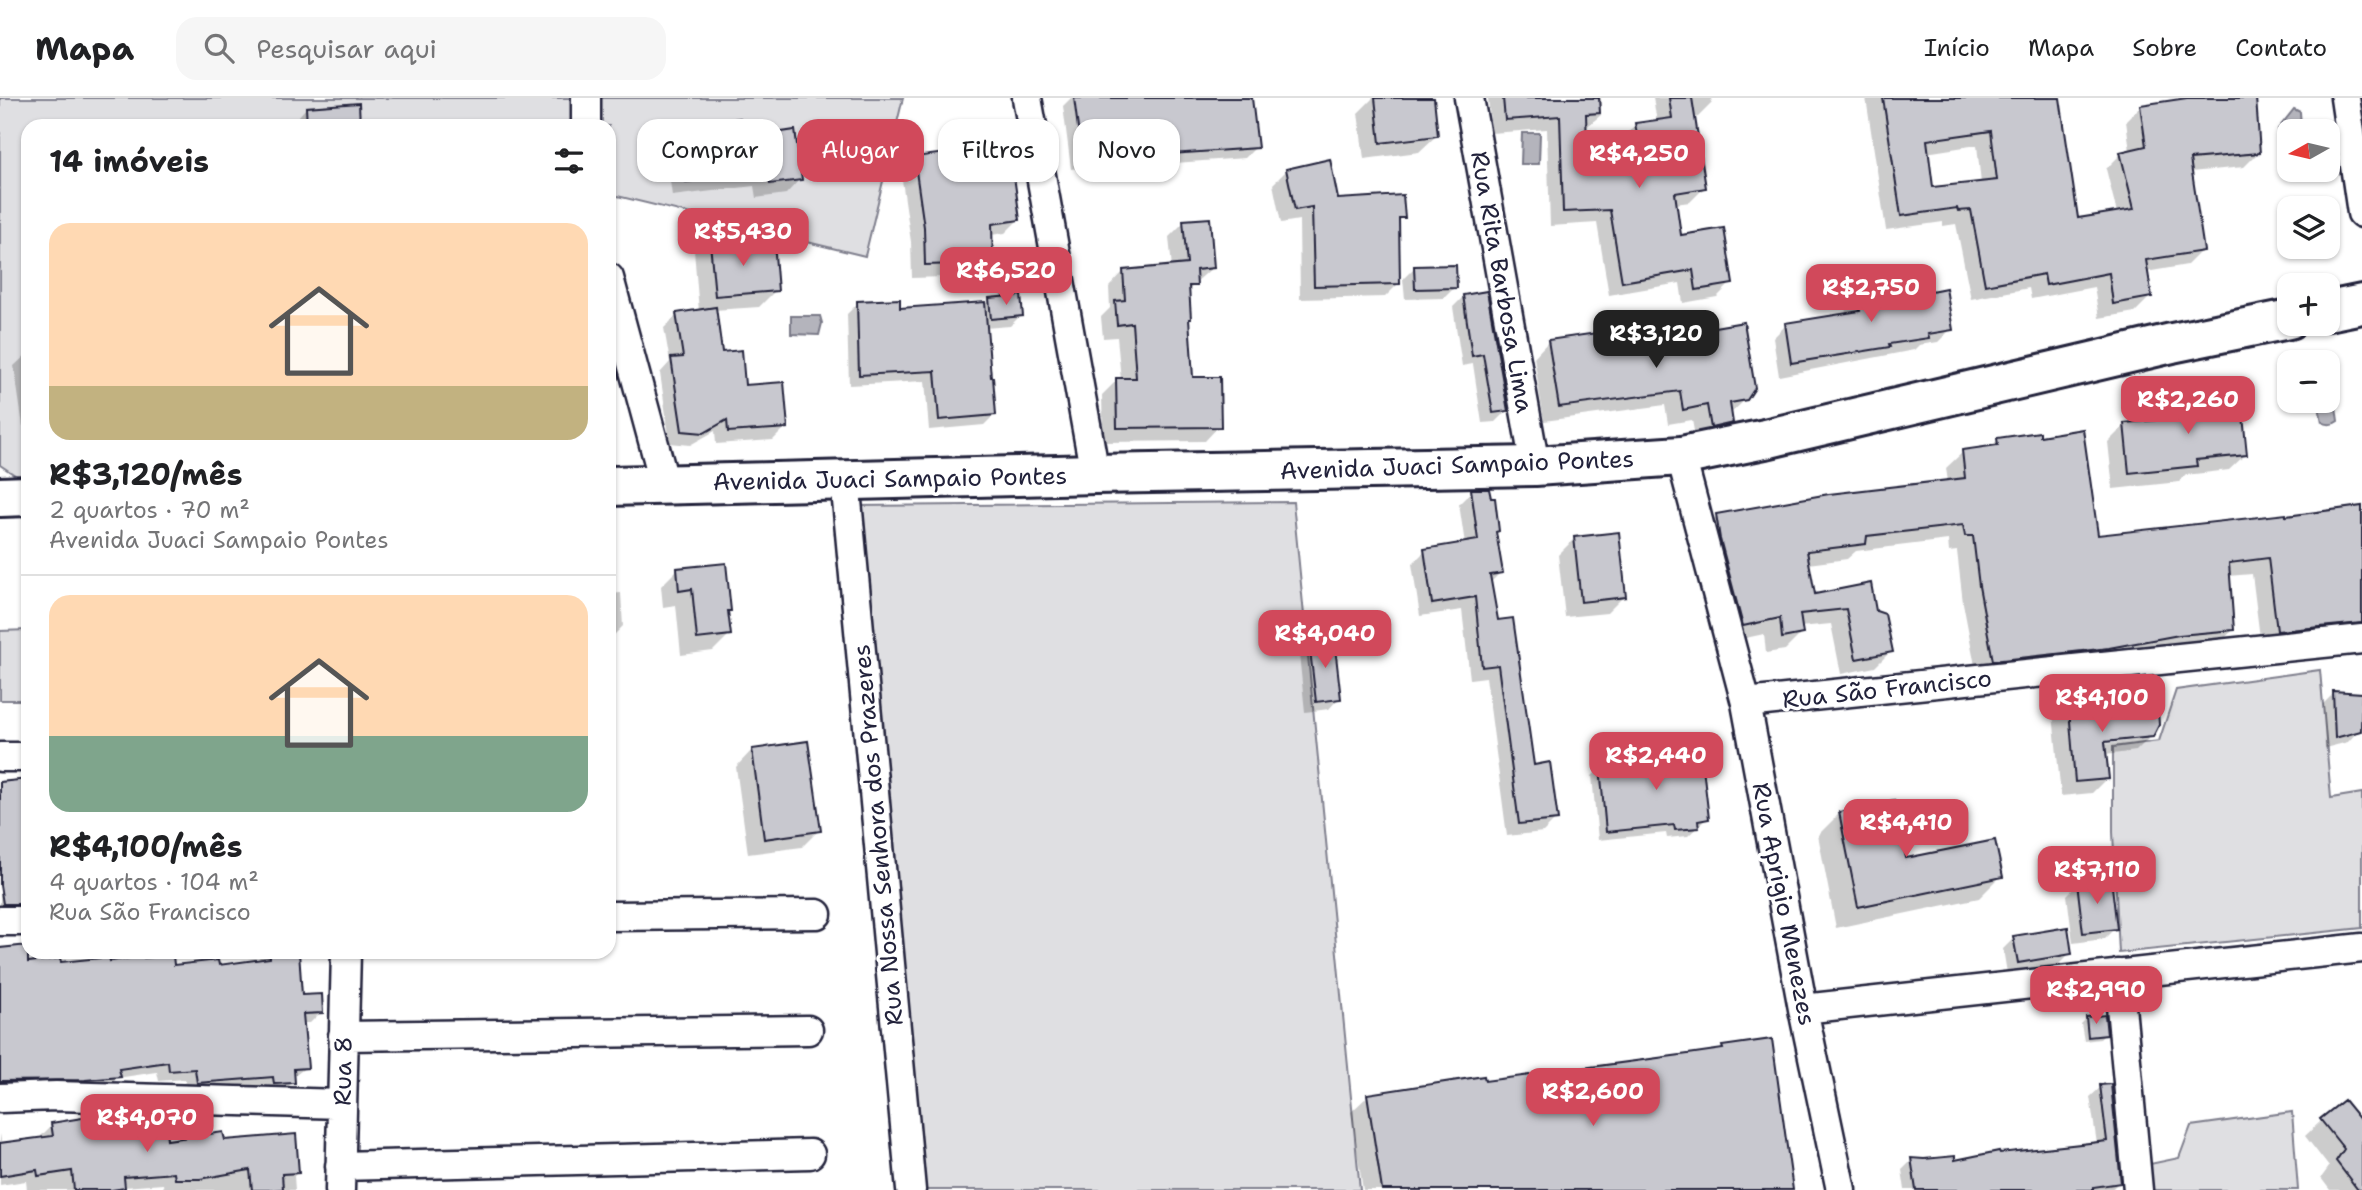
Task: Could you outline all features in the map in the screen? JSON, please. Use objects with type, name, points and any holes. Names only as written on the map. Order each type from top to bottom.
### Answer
[{"type":"main road","points":[[2340,309],[2362,304]]},
{"type":"main road","name":"Avenida Juaci Sampaio Pontes","points":[[616,486],[1535,466],[1681,456],[1765,439],[2172,343],[2277,321]]},
{"type":"main road","points":[[0,497],[21,496]]},
{"type":"street","points":[[586,98],[586,119]]},
{"type":"street","points":[[1027,98],[1095,474]]},
{"type":"street","name":"Rua Rita Barbosa Lima","points":[[1469,98],[1535,466]]},
{"type":"street","points":[[2345,98],[2362,213]]},
{"type":"street","points":[[616,304],[665,485]]},
{"type":"street","name":"Rua Aprigio Menezes","points":[[1681,456],[1746,703],[1803,1009],[1842,1190]]},
{"type":"street","name":"Rua Nossa Senhora dos Prazeres","points":[[845,479],[911,1190]]},
{"type":"street","name":"Rua São Francisco","points":[[1746,703],[2362,639]]},
{"type":"street","points":[[0,757],[21,757]]},
{"type":"street","points":[[616,915],[817,914]]},
{"type":"street","points":[[0,921],[21,920]]},
{"type":"street","points":[[1803,1009],[2362,948]]},
{"type":"street","name":"Rua 8","points":[[340,1178],[346,959]]},
{"type":"street","points":[[2118,974],[2138,1190]]},
{"type":"street","points":[[343,1036],[808,1030]]},
{"type":"street","points":[[0,1098],[56,1096],[342,1104]]},
{"type":"street","points":[[340,1178],[810,1154]]},
{"type":"shaded area","points":[[0,98],[903,98],[898,119],[797,119],[797,182],[883,182],[865,256],[616,196],[616,119],[21,119],[21,479],[0,465]]},
{"type":"shaded area","points":[[2294,109],[2300,112],[2300,119],[2286,119]]},
{"type":"shaded area","points":[[1522,133],[1540,133],[1539,164],[1521,164]]},
{"type":"shaded area","points":[[791,316],[820,316],[822,323],[819,335],[791,334]]},
{"type":"shaded area","points":[[2320,413],[2337,413],[2338,421],[2330,424],[2322,422]]},
{"type":"shaded area","points":[[1293,502],[1360,1190],[914,1190],[853,506]]},
{"type":"shaded area","points":[[21,630],[21,700],[0,700],[0,631]]},
{"type":"shaded area","points":[[2320,670],[2331,798],[2362,793],[2362,928],[2119,953],[2113,832],[2113,747],[2159,741],[2176,690]]},
{"type":"shaded area","points":[[2292,1112],[2298,1190],[2153,1190],[2150,1164],[2179,1158],[2191,1126]]},
{"type":"building","points":[[1074,98],[1252,98],[1258,148],[1180,153],[1180,119],[1077,119]]},
{"type":"building","points":[[1375,98],[1434,98],[1438,136],[1380,143]]},
{"type":"building","points":[[1503,98],[1599,98],[1600,113],[1586,114],[1588,173],[1642,164],[1635,123],[1672,118],[1669,98],[1692,98],[1706,188],[1675,193],[1681,235],[1724,228],[1733,284],[1696,290],[1693,270],[1622,282],[1610,210],[1563,212],[1560,116],[1505,120]]},
{"type":"building","points":[[1883,98],[2060,98],[2078,218],[2134,209],[2120,152],[2146,146],[2140,105],[2187,98],[2256,98],[2260,153],[2190,159],[2204,251],[2146,260],[2152,297],[2113,304],[2109,273],[2046,285],[2044,274],[1985,285],[1971,210],[1958,211],[1957,208],[1901,216]],"holes":[[[1991,131],[1997,180],[1933,187],[1927,140]]]},
{"type":"building","points":[[359,103],[360,119],[307,119],[306,107]]},
{"type":"building","points":[[795,130],[797,181],[770,184],[783,182],[783,132]]},
{"type":"building","points":[[938,154],[938,182],[1015,182],[1020,220],[992,224],[993,263],[925,265],[924,227],[918,182],[924,182],[924,156]]},
{"type":"building","points":[[1330,159],[1338,199],[1403,195],[1405,218],[1399,218],[1400,284],[1314,286],[1312,207],[1295,210],[1286,169]]},
{"type":"building","points":[[1210,218],[1214,268],[1196,270],[1197,286],[1189,286],[1189,319],[1193,377],[1220,377],[1221,427],[1117,428],[1116,378],[1136,378],[1132,323],[1117,325],[1115,301],[1125,300],[1123,270],[1187,264],[1183,220]]},
{"type":"building","points":[[709,232],[733,251],[742,245],[774,242],[778,291],[715,296]]},
{"type":"building","points":[[1456,265],[1457,288],[1415,289],[1414,266]]},
{"type":"building","points":[[1881,285],[1882,293],[1920,287],[1921,293],[1946,288],[1953,330],[1928,334],[1929,338],[1889,344],[1890,347],[1791,363],[1785,323],[1860,311],[1857,289]]},
{"type":"building","points":[[1487,291],[1508,411],[1493,413],[1483,354],[1472,356],[1463,295]]},
{"type":"building","points":[[1021,295],[1023,316],[991,319],[989,298]]},
{"type":"building","points":[[900,299],[900,308],[985,302],[996,415],[939,420],[935,371],[859,375],[857,301]]},
{"type":"building","points":[[716,307],[722,352],[742,350],[745,385],[784,382],[788,428],[728,432],[727,420],[704,433],[682,431],[671,358],[683,357],[676,313]]},
{"type":"building","points":[[1744,322],[1755,388],[1747,400],[1730,403],[1733,423],[1711,428],[1707,405],[1683,410],[1680,391],[1559,407],[1548,340],[1631,328],[1644,346],[1660,353],[1694,348],[1691,331]]},
{"type":"building","points":[[2241,396],[2247,455],[2196,460],[2197,466],[2129,473],[2124,423],[2178,418],[2177,403]]},
{"type":"building","points":[[2083,429],[2098,535],[2362,506],[2362,623],[2277,631],[2268,558],[2229,563],[2234,630],[1993,661],[1973,536],[1965,536],[1963,525],[1867,536],[1866,544],[1807,551],[1815,594],[1871,583],[1876,611],[1885,614],[1893,652],[1856,659],[1846,609],[1800,614],[1803,634],[1782,638],[1780,618],[1743,626],[1716,514],[1829,494],[1965,478],[1962,450],[1998,445],[1997,438],[2040,432],[2040,436]]},
{"type":"building","points":[[1471,489],[1489,489],[1491,498],[1495,498],[1499,531],[1496,532],[1503,573],[1490,575],[1498,620],[1513,618],[1534,765],[1550,762],[1558,820],[1519,824],[1498,665],[1482,667],[1475,597],[1432,604],[1424,549],[1478,540]]},
{"type":"building","points":[[1619,532],[1626,597],[1581,602],[1574,537]]},
{"type":"building","points":[[726,563],[731,635],[697,639],[692,589],[679,591],[677,568]]},
{"type":"building","points":[[1334,638],[1341,699],[1316,702],[1309,641]]},
{"type":"building","points":[[2333,691],[2362,693],[2361,731],[2335,738]]},
{"type":"building","points":[[2101,693],[2103,716],[2158,710],[2159,725],[2153,737],[2105,742],[2109,779],[2075,782],[2068,697]]},
{"type":"building","points":[[808,741],[821,831],[764,839],[752,749]]},
{"type":"building","points":[[1690,746],[1690,752],[1701,750],[1709,819],[1698,821],[1699,828],[1675,830],[1674,825],[1606,832],[1600,766],[1664,757],[1664,750]]},
{"type":"building","points":[[21,780],[21,904],[3,904],[0,885],[0,782]]},
{"type":"building","points":[[1894,800],[1906,858],[1995,840],[2003,877],[1858,907],[1839,812]]},
{"type":"building","points":[[2111,878],[2117,929],[2083,933],[2077,882]]},
{"type":"building","points":[[2068,927],[2072,954],[2018,963],[2013,936]]},
{"type":"building","points":[[21,946],[21,959],[28,959],[28,962],[52,959],[60,959],[61,962],[90,959],[173,959],[174,965],[218,960],[219,965],[263,959],[299,959],[302,995],[322,994],[323,1013],[303,1014],[308,1068],[294,1069],[295,1083],[274,1084],[273,1077],[197,1083],[195,1069],[169,1071],[168,1062],[119,1069],[121,1077],[0,1081],[0,948]]},
{"type":"building","points":[[2105,1015],[2107,1035],[2088,1037],[2086,1017]]},
{"type":"building","points":[[1772,1039],[1793,1190],[1382,1190],[1367,1094],[1484,1076],[1485,1081],[1688,1054]]},
{"type":"building","points":[[2111,1084],[2121,1183],[2093,1187],[2093,1190],[1916,1190],[1911,1158],[1955,1156],[1955,1160],[1999,1151],[2107,1141],[2100,1085]]},
{"type":"building","points":[[2344,1100],[2362,1122],[2362,1190],[2358,1190],[2336,1161],[2344,1149],[2320,1119]]},
{"type":"building","points":[[101,1115],[102,1122],[165,1117],[167,1140],[223,1132],[225,1140],[296,1134],[299,1173],[282,1174],[283,1189],[272,1190],[252,1190],[250,1170],[200,1179],[175,1179],[174,1173],[124,1177],[125,1188],[112,1190],[74,1190],[72,1171],[38,1176],[37,1170],[0,1176],[0,1143],[53,1136],[51,1123]]}]
